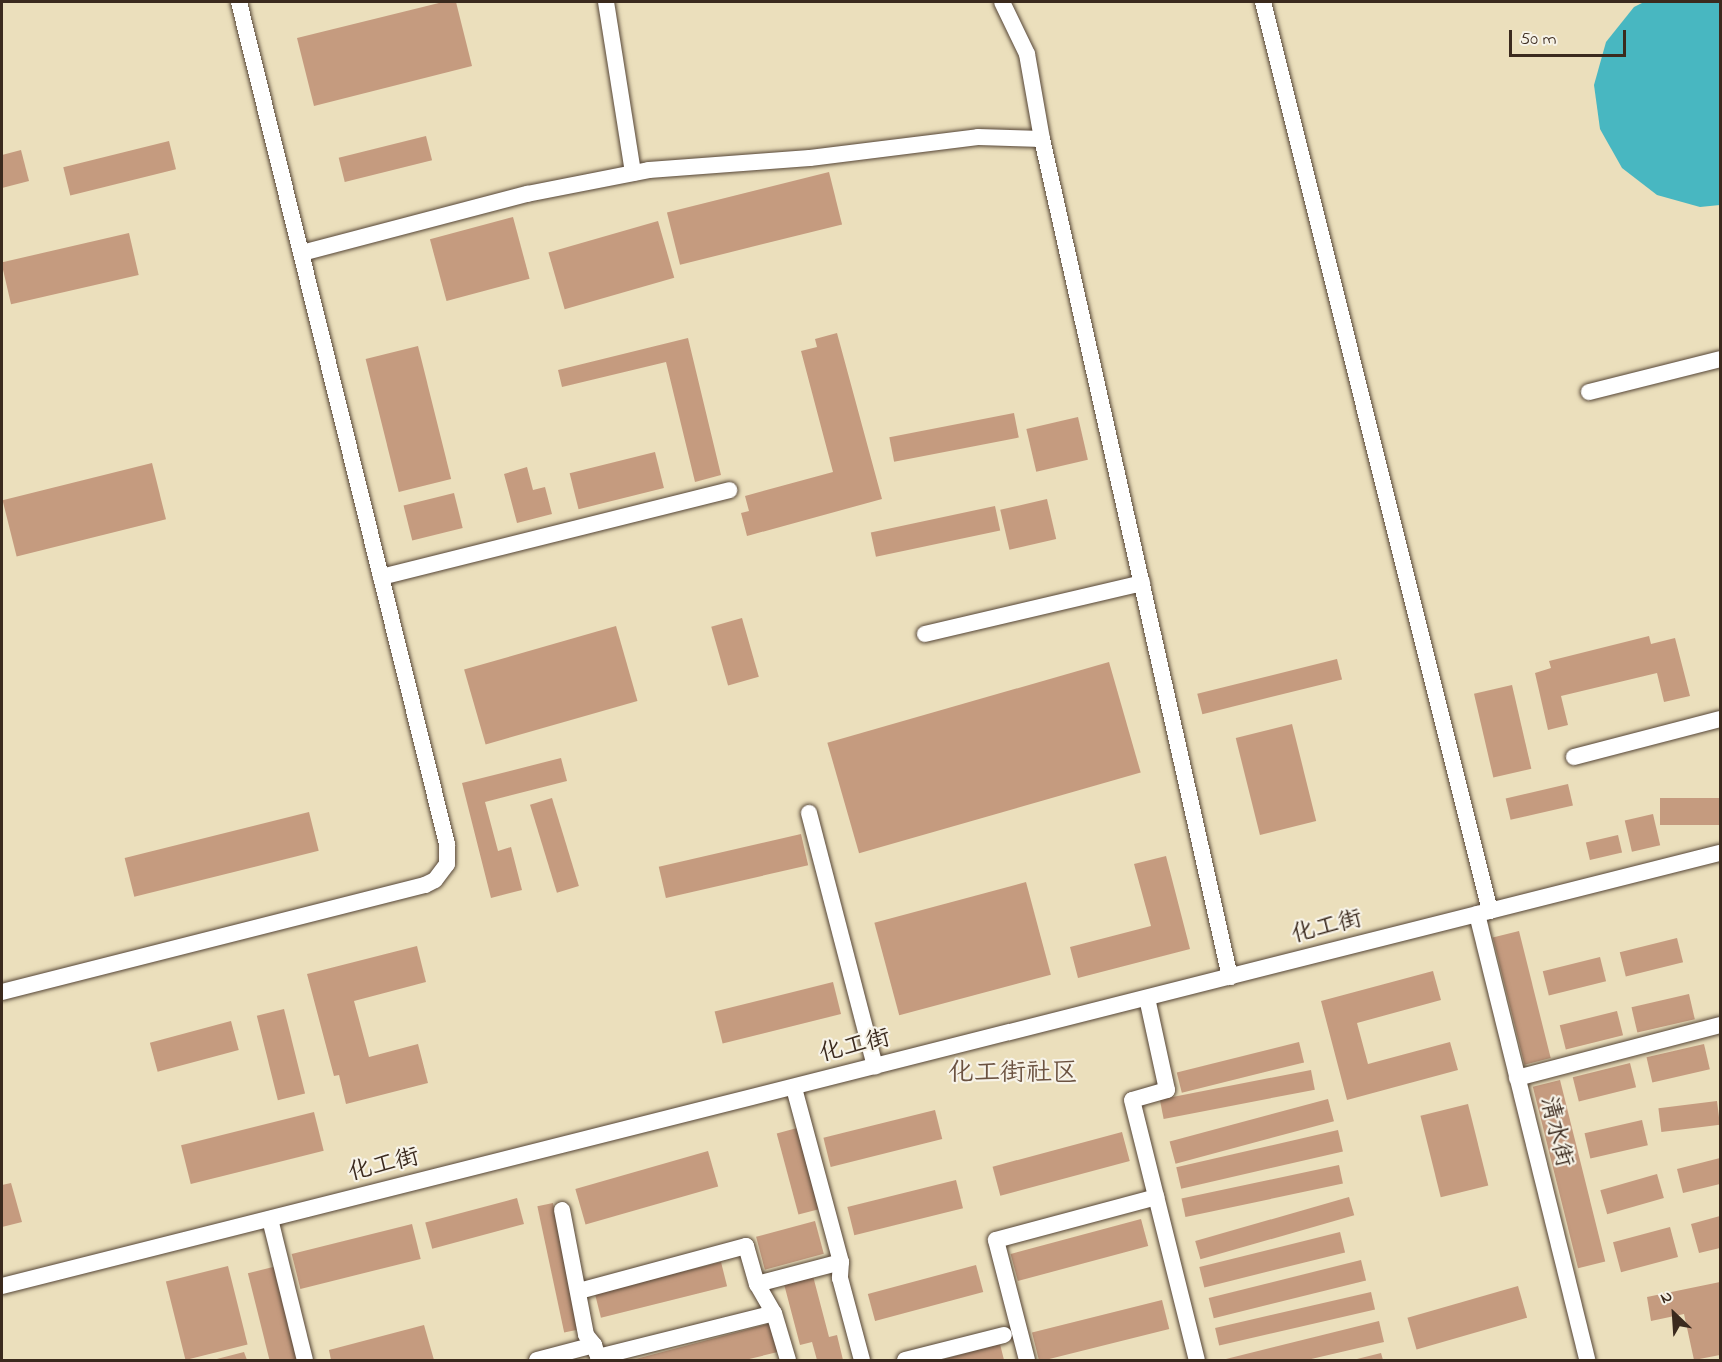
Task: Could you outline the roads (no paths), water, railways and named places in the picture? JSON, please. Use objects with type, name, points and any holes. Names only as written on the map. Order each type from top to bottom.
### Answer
[{"type":"street","points":[[2,992],[425,885],[442,873],[449,854],[239,2]]},
{"type":"street","points":[[606,2],[633,173]]},
{"type":"street","points":[[1002,2],[1027,54],[1042,139],[1230,977]]},
{"type":"street","name":"清水街","points":[[1263,2],[1483,913],[1517,1078],[1587,1360]]},
{"type":"street","points":[[302,253],[527,194],[633,173],[810,158],[978,137],[1042,139]]},
{"type":"street","points":[[1589,392],[1720,359]]},
{"type":"street","points":[[381,577],[729,490]]},
{"type":"street","points":[[925,634],[1142,583]]},
{"type":"street","points":[[1574,757],[1720,719]]},
{"type":"street","points":[[809,813],[875,1067]]},
{"type":"street","name":"化工街","points":[[2,1286],[794,1088],[1720,852]]},
{"type":"street","points":[[1148,998],[1167,1090],[1132,1100],[1197,1360]]},
{"type":"street","points":[[1517,1078],[1720,1025]]},
{"type":"street","points":[[794,1088],[841,1262],[840,1278],[862,1360]]},
{"type":"street","points":[[1027,1360],[996,1240],[1156,1197]]},
{"type":"street","points":[[562,1210],[586,1335],[597,1354]]},
{"type":"street","points":[[270,1219],[305,1360]]},
{"type":"street","points":[[579,1291],[746,1246],[757,1284],[774,1313],[788,1360]]},
{"type":"street","points":[[757,1284],[841,1262]]},
{"type":"street","points":[[537,1360],[597,1354],[774,1313]]},
{"type":"street","points":[[905,1360],[1004,1335]]},
{"type":"water","points":[[1644,2],[1720,2],[1720,205],[1700,207],[1657,195],[1622,168],[1600,129],[1594,85],[1606,42],[1634,7]]},
{"type":"district","name":"化工街社区","points":[[1013,1075]]}]
